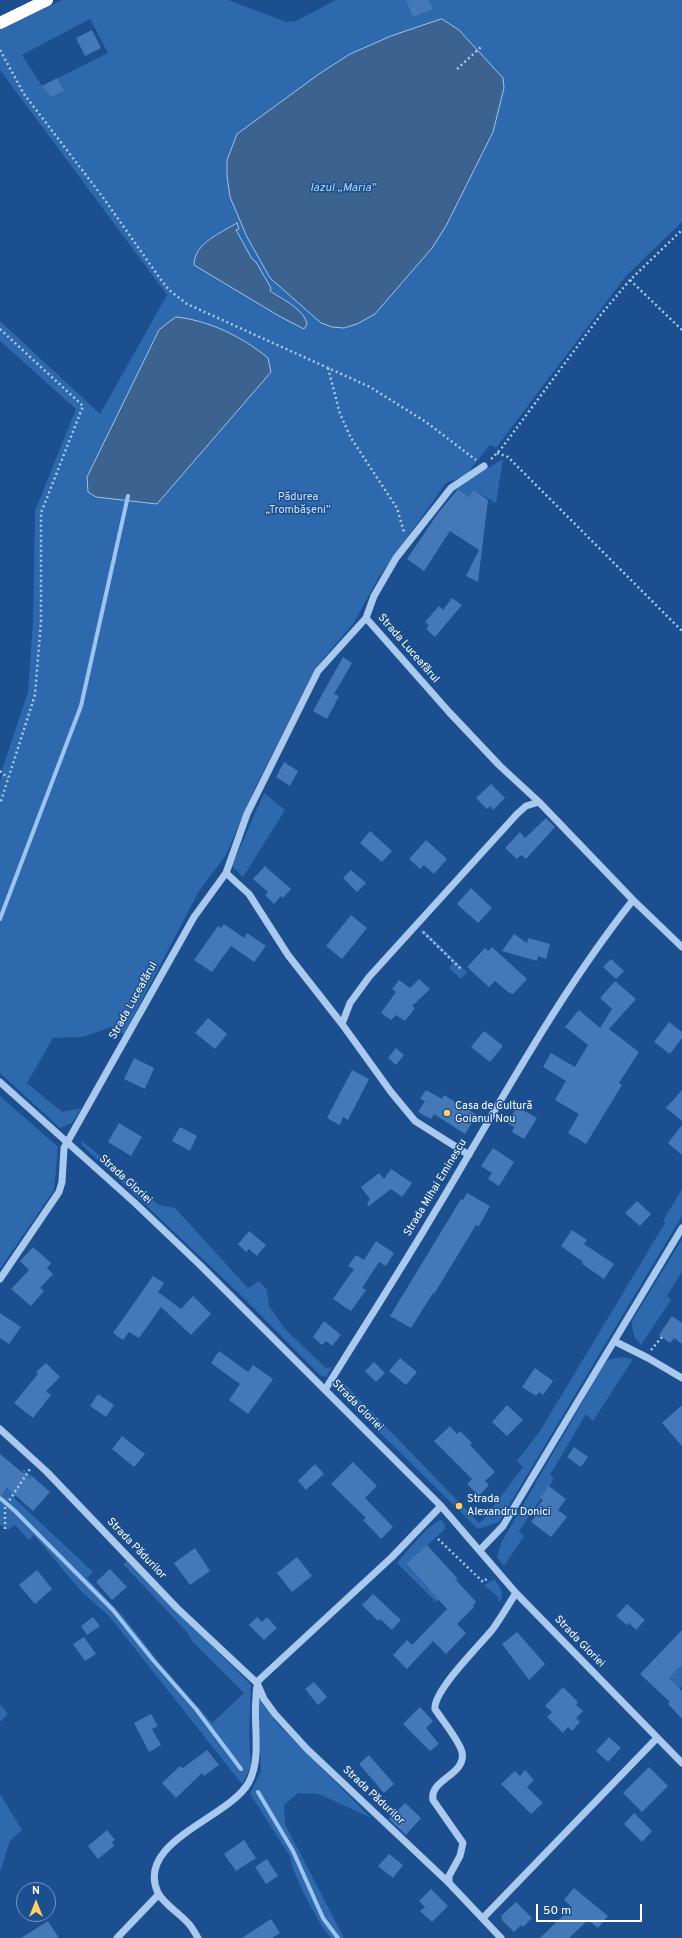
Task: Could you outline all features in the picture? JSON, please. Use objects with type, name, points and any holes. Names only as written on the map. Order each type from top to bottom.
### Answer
[{"type":"highway","points":[[0,23],[46,0]]},
{"type":"street","points":[[366,618],[382,580],[407,544],[451,488],[484,466]]},
{"type":"street","name":"Strada Luceafărul","points":[[68,1142],[194,918],[226,873],[247,814],[318,671],[366,618],[449,712],[500,766],[539,802],[633,900]]},
{"type":"street","points":[[342,1024],[350,1003],[369,977],[417,926],[517,814],[526,806],[539,802]]},
{"type":"street","points":[[226,873],[248,894],[288,956],[342,1024],[391,1092],[415,1120],[469,1155]]},
{"type":"street","points":[[633,900],[682,947]]},
{"type":"street","name":"Strada Mihai Eminescu","points":[[325,1390],[436,1212],[570,986],[608,932],[633,900]]},
{"type":"street","name":"Strada Gloriei","points":[[0,1082],[68,1142],[200,1265],[442,1506],[516,1593],[682,1763]]},
{"type":"street","points":[[0,1279],[59,1192],[62,1182],[64,1148],[68,1142]]},
{"type":"street","points":[[480,1550],[502,1526],[682,1228]]},
{"type":"street","points":[[614,1341],[646,1357],[682,1378]]},
{"type":"street","name":"Strada Pădurilor","points":[[0,1429],[177,1608],[257,1683],[264,1699],[275,1714],[307,1749],[449,1883],[501,1938]]},
{"type":"street","points":[[198,1938],[189,1924],[159,1894],[153,1872],[156,1862],[170,1847],[194,1826],[229,1803],[248,1783],[256,1766],[254,1716],[257,1683],[392,1557],[442,1506]]},
{"type":"street","points":[[449,1883],[449,1876],[460,1856],[463,1843],[433,1800],[432,1794],[434,1789],[457,1768],[462,1759],[462,1751],[435,1709],[434,1704],[450,1680],[493,1628],[516,1593]]},
{"type":"street","points":[[483,1918],[657,1738]]},
{"type":"street","points":[[117,1938],[159,1894]]},
{"type":"path","points":[[457,69],[481,47]]},
{"type":"path","points":[[0,50],[24,94],[102,196],[169,290],[187,304],[370,387],[426,422],[484,466],[497,453],[603,312],[630,280],[682,230]]},
{"type":"path","points":[[630,280],[682,330]]},
{"type":"path","points":[[0,329],[83,406],[41,513],[41,621],[35,695],[0,804]]},
{"type":"path","points":[[328,367],[340,414],[351,438],[397,508],[407,544]]},
{"type":"path","points":[[497,453],[508,457],[682,631]]},
{"type":"path","points":[[0,771],[9,779]]},
{"type":"path","points":[[417,926],[461,969]]},
{"type":"path","points":[[646,1357],[662,1337]]},
{"type":"path","points":[[5,1529],[5,1507],[34,1462]]},
{"type":"path","points":[[438,1539],[483,1582],[497,1571]]},
{"type":"green space","name":"Pădurea „Trombășeni”","points":[[62,0],[228,0],[286,22],[296,21],[336,0],[682,0],[682,222],[626,276],[496,448],[490,445],[466,475],[446,483],[379,577],[353,624],[316,667],[255,788],[226,855],[199,891],[124,1034],[111,1027],[83,1037],[53,1038],[27,1083],[62,1112],[81,1108],[72,1123],[60,1128],[0,1073],[0,782],[3,767],[28,692],[33,622],[35,511],[76,409],[0,341],[0,321],[100,414],[167,295],[0,70],[0,30]],"holes":[[[90,19],[108,53],[42,86],[22,55]],[[159,330],[86,485],[87,477]]]},
{"type":"green space","points":[[503,459],[496,503],[474,490],[469,497],[455,487]]},
{"type":"green space","points":[[264,793],[285,810],[243,877],[232,866]]},
{"type":"green space","points":[[424,930],[467,972],[461,979],[449,968],[453,962],[420,931]]},
{"type":"green space","points":[[0,1096],[58,1147],[54,1190],[0,1269]]},
{"type":"green space","points":[[82,1141],[159,1205],[175,1208],[248,1288],[259,1281],[267,1290],[269,1306],[285,1329],[326,1368],[332,1367],[326,1377],[320,1375],[243,1297],[81,1144]]},
{"type":"green space","points":[[682,1189],[682,1216],[499,1522],[478,1529],[334,1388],[341,1380],[479,1523],[484,1519],[523,1467],[517,1461],[540,1431],[665,1223],[663,1221]]},
{"type":"green space","points":[[682,1239],[682,1272],[667,1296],[671,1300],[641,1345],[634,1334],[632,1321]]},
{"type":"green space","points":[[621,1357],[633,1359],[593,1421],[586,1414],[550,1475],[554,1479],[519,1531],[524,1536],[504,1566],[497,1557],[501,1543],[604,1365],[608,1360]]},
{"type":"green space","points":[[24,1469],[32,1476],[14,1498],[93,1572],[87,1578],[123,1616],[158,1661],[212,1723],[244,1693],[192,1641],[187,1632],[123,1564],[127,1561],[251,1685],[249,1737],[251,1766],[242,1784],[109,1616],[81,1591],[34,1535],[29,1540],[15,1525],[8,1530],[0,1525],[0,1490],[4,1493]]},
{"type":"green space","points":[[441,1520],[445,1524],[444,1530],[406,1565],[436,1597],[457,1578],[458,1579],[436,1602],[397,1563],[430,1526]]},
{"type":"green space","points":[[494,1579],[500,1587],[502,1593],[499,1603],[498,1597],[484,1585]]},
{"type":"green space","points":[[682,1665],[682,1686],[669,1701],[657,1690]]},
{"type":"green space","points":[[260,1699],[277,1723],[371,1818],[319,1794],[298,1793],[284,1805],[285,1824],[344,1938],[331,1938],[322,1927],[303,1892],[293,1869],[290,1856],[250,1794],[261,1771],[258,1709]]},
{"type":"green space","points":[[0,1704],[8,1714],[0,1722]]},
{"type":"green space","points":[[0,1794],[22,1830],[10,1841],[0,1872]]},
{"type":"water","name":"Iazul „Maria”","points":[[442,19],[459,30],[503,78],[504,88],[493,132],[446,226],[432,248],[375,314],[357,324],[344,328],[332,327],[321,323],[270,278],[247,237],[230,197],[227,176],[227,160],[237,134],[319,74],[350,54],[391,36]]},
{"type":"water","points":[[237,223],[239,229],[236,230],[252,259],[256,262],[271,288],[270,291],[292,305],[302,314],[307,324],[304,329],[279,316],[194,265],[195,257],[203,245],[216,235]]},
{"type":"water","points":[[176,317],[213,326],[248,343],[268,358],[271,372],[157,504],[96,497],[88,492],[87,477],[159,330]]},
{"type":"building","points":[[406,0],[429,0],[433,9],[413,17]]},
{"type":"building","points":[[92,30],[101,48],[85,56],[76,38]]},
{"type":"building","points":[[57,78],[64,91],[51,97],[42,86]]},
{"type":"building","points":[[458,489],[469,497],[474,490],[488,500],[478,582],[466,576],[479,550],[450,531],[424,571],[407,559],[438,513]]},
{"type":"building","points":[[452,598],[462,605],[435,637],[426,629],[429,625],[425,622],[439,606],[443,610]]},
{"type":"building","points":[[343,657],[352,663],[334,694],[339,696],[327,719],[313,711]]},
{"type":"building","points":[[284,762],[298,771],[290,786],[276,777]]},
{"type":"building","points":[[491,784],[505,798],[493,810],[490,806],[487,809],[476,798]]},
{"type":"building","points":[[546,818],[555,827],[526,859],[521,855],[517,859],[505,848],[520,832],[525,838]]},
{"type":"building","points":[[370,831],[392,851],[382,862],[360,843]]},
{"type":"building","points":[[426,840],[447,859],[434,874],[424,865],[420,869],[409,859]]},
{"type":"building","points":[[265,866],[291,889],[283,898],[281,896],[274,904],[265,895],[268,892],[253,879]]},
{"type":"building","points":[[351,870],[366,883],[357,892],[343,878]]},
{"type":"building","points":[[471,888],[492,908],[478,923],[457,904]]},
{"type":"building","points":[[351,915],[367,928],[342,959],[326,946]]},
{"type":"building","points":[[224,924],[244,938],[247,933],[266,946],[254,962],[231,946],[212,972],[194,960],[218,926],[221,928]]},
{"type":"building","points":[[514,934],[527,943],[528,938],[550,944],[546,959],[538,956],[537,961],[502,951]]},
{"type":"building","points":[[492,947],[527,979],[513,994],[508,992],[495,981],[489,987],[467,967],[485,948],[488,951]]},
{"type":"building","points":[[611,959],[624,971],[616,979],[603,967]]},
{"type":"building","points":[[419,979],[430,989],[412,1006],[415,1008],[405,1021],[396,1015],[391,1020],[381,1013],[396,992],[392,989],[399,980],[410,988]]},
{"type":"building","points":[[615,981],[636,999],[609,1029],[639,1052],[619,1083],[622,1085],[586,1144],[568,1133],[579,1114],[555,1100],[566,1081],[543,1067],[551,1053],[575,1067],[588,1045],[565,1027],[579,1010],[600,1028],[612,1009],[600,998]]},
{"type":"building","points":[[208,1018],[227,1034],[215,1049],[195,1033]]},
{"type":"building","points":[[669,1022],[682,1032],[682,1038],[670,1054],[654,1042]]},
{"type":"building","points":[[484,1031],[503,1046],[490,1062],[471,1047]]},
{"type":"building","points":[[396,1048],[404,1055],[396,1065],[388,1058]]},
{"type":"building","points":[[134,1058],[154,1068],[145,1089],[124,1079]]},
{"type":"building","points":[[352,1070],[369,1079],[348,1120],[343,1117],[340,1125],[327,1118]]},
{"type":"building","name":"Casa de Cultură Goianul Nou","points":[[426,1090],[442,1099],[444,1095],[477,1115],[465,1134],[434,1114],[431,1119],[418,1112],[425,1101],[420,1099]]},
{"type":"building","points":[[682,1090],[682,1121],[666,1108]]},
{"type":"building","points":[[517,1107],[537,1118],[524,1139],[512,1132],[514,1127],[507,1123]]},
{"type":"building","points":[[119,1123],[142,1137],[131,1156],[108,1142]]},
{"type":"building","points":[[682,1125],[682,1155],[668,1143]]},
{"type":"building","points":[[180,1127],[197,1136],[190,1151],[172,1141]]},
{"type":"building","points":[[493,1148],[514,1162],[499,1186],[488,1179],[492,1173],[481,1166]]},
{"type":"building","points":[[391,1169],[412,1183],[402,1197],[391,1189],[369,1206],[367,1204],[370,1199],[361,1187],[379,1173],[384,1179]]},
{"type":"building","points":[[467,1193],[490,1206],[479,1226],[476,1225],[434,1294],[433,1293],[411,1328],[390,1316],[461,1199],[463,1200]]},
{"type":"building","points":[[637,1201],[651,1214],[640,1226],[625,1213]]},
{"type":"building","points":[[572,1230],[587,1240],[584,1244],[614,1264],[604,1279],[582,1264],[583,1262],[561,1246]]},
{"type":"building","points":[[249,1231],[266,1245],[257,1256],[249,1249],[246,1252],[238,1244]]},
{"type":"building","points":[[376,1241],[394,1253],[386,1266],[379,1262],[362,1288],[366,1290],[351,1311],[333,1299],[354,1269],[348,1266],[356,1255],[364,1260]]},
{"type":"building","points":[[33,1247],[51,1263],[47,1268],[53,1274],[40,1288],[44,1291],[31,1306],[11,1289],[29,1270],[20,1261]]},
{"type":"building","points":[[153,1276],[164,1283],[158,1292],[181,1309],[193,1296],[211,1314],[191,1335],[161,1307],[139,1338],[129,1332],[123,1340],[113,1333]]},
{"type":"building","points":[[0,1313],[21,1327],[9,1344],[0,1338]]},
{"type":"building","points":[[672,1316],[682,1323],[682,1344],[674,1338],[670,1343],[659,1335]]},
{"type":"building","points":[[324,1321],[341,1335],[332,1346],[326,1341],[322,1345],[313,1337]]},
{"type":"building","points":[[219,1351],[248,1372],[253,1365],[273,1379],[248,1414],[229,1400],[240,1384],[211,1363]]},
{"type":"building","points":[[400,1358],[417,1372],[406,1385],[389,1371]]},
{"type":"building","points":[[374,1362],[385,1373],[376,1382],[365,1371]]},
{"type":"building","points":[[46,1363],[60,1377],[46,1391],[51,1395],[33,1418],[14,1403],[38,1374],[36,1372]]},
{"type":"building","points":[[535,1368],[553,1381],[543,1395],[539,1392],[536,1396],[522,1387]]},
{"type":"building","points":[[98,1394],[114,1405],[106,1417],[90,1406]]},
{"type":"building","points":[[507,1405],[523,1420],[507,1436],[492,1422]]},
{"type":"building","points":[[682,1405],[682,1446],[662,1423]]},
{"type":"building","points":[[450,1426],[457,1434],[460,1431],[472,1443],[470,1445],[495,1472],[485,1481],[489,1485],[479,1496],[467,1484],[472,1479],[434,1441]]},
{"type":"building","points":[[122,1436],[145,1454],[134,1467],[112,1449]]},
{"type":"building","points":[[574,1447],[588,1457],[581,1467],[567,1457]]},
{"type":"building","points":[[0,1454],[30,1479],[32,1476],[50,1492],[33,1511],[7,1488],[0,1497]]},
{"type":"building","points":[[353,1462],[377,1486],[365,1498],[393,1527],[381,1539],[363,1520],[366,1518],[331,1484]]},
{"type":"building","points":[[315,1464],[324,1474],[306,1490],[298,1481]]},
{"type":"building","points":[[549,1486],[566,1499],[558,1510],[567,1517],[551,1537],[531,1522],[539,1511],[536,1508],[543,1500],[540,1498]]},
{"type":"building","points":[[427,1545],[457,1578],[455,1579],[476,1602],[473,1606],[474,1607],[457,1624],[466,1633],[446,1654],[433,1641],[407,1669],[393,1655],[407,1640],[412,1645],[447,1609],[406,1564]]},
{"type":"building","points":[[195,1548],[210,1571],[190,1585],[174,1563]]},
{"type":"building","points":[[297,1557],[312,1576],[292,1592],[277,1573]]},
{"type":"building","points":[[110,1569],[127,1587],[112,1600],[96,1582]]},
{"type":"building","points":[[37,1570],[52,1589],[35,1604],[19,1585]]},
{"type":"building","points":[[373,1594],[401,1620],[392,1630],[380,1619],[378,1621],[362,1605]]},
{"type":"building","points":[[627,1604],[645,1620],[636,1630],[629,1623],[627,1625],[616,1616]]},
{"type":"building","points":[[93,1617],[100,1626],[87,1635],[81,1626]]},
{"type":"building","points":[[257,1617],[262,1622],[267,1617],[277,1628],[264,1640],[249,1625]]},
{"type":"building","points":[[682,1630],[682,1665],[669,1678],[682,1691],[682,1719],[668,1704],[670,1702],[640,1674]]},
{"type":"building","points":[[517,1632],[545,1664],[529,1680],[502,1644]]},
{"type":"building","points":[[84,1637],[96,1654],[85,1661],[73,1644]]},
{"type":"building","points":[[314,1682],[327,1697],[318,1705],[305,1689]]},
{"type":"building","points":[[563,1687],[578,1702],[576,1705],[583,1711],[576,1718],[580,1722],[572,1731],[568,1727],[563,1733],[547,1717],[552,1712],[545,1706]]},
{"type":"building","points":[[420,1707],[433,1721],[426,1728],[439,1744],[430,1751],[403,1724]]},
{"type":"building","points":[[151,1714],[158,1726],[152,1729],[161,1745],[149,1752],[134,1723]]},
{"type":"building","points":[[609,1737],[621,1748],[608,1762],[596,1751]]},
{"type":"building","points":[[207,1750],[219,1765],[204,1776],[202,1773],[176,1798],[162,1783],[180,1766],[183,1768]]},
{"type":"building","points":[[369,1755],[394,1784],[384,1793],[359,1764]]},
{"type":"building","points":[[649,1767],[668,1786],[642,1812],[623,1793]]},
{"type":"building","points":[[525,1770],[534,1780],[527,1787],[543,1803],[531,1814],[501,1784],[515,1771],[520,1776]]},
{"type":"building","points":[[405,1803],[421,1818],[406,1835],[389,1819]]},
{"type":"building","points":[[634,1813],[652,1831],[642,1842],[624,1824]]},
{"type":"building","points":[[107,1830],[115,1840],[112,1842],[114,1846],[98,1859],[88,1846]]},
{"type":"building","points":[[244,1840],[256,1858],[236,1871],[224,1854]]},
{"type":"building","points":[[389,1854],[403,1865],[393,1878],[378,1866]]},
{"type":"building","points":[[267,1859],[278,1876],[266,1884],[255,1867]]},
{"type":"building","points":[[574,1888],[608,1916],[598,1928],[588,1920],[569,1938],[540,1938],[572,1907],[564,1900]]},
{"type":"building","points":[[431,1889],[448,1906],[432,1922],[420,1911],[425,1907],[419,1901]]},
{"type":"building","points":[[516,1902],[532,1918],[523,1927],[521,1925],[514,1932],[501,1919],[503,1918],[501,1916]]},
{"type":"building","points":[[271,1919],[280,1933],[272,1938],[242,1938]]},
{"type":"building","points":[[49,1922],[59,1938],[21,1938]]},
{"type":"waterway","points":[[0,919],[81,706],[128,496]]},
{"type":"waterway","points":[[0,1498],[15,1511],[113,1610],[153,1660],[196,1709],[241,1769]]},
{"type":"waterway","points":[[258,1792],[293,1851],[323,1918],[338,1938]]},
{"type":"place","name":"Casa de Cultură Goianul Nou","points":[[447,1113]]},
{"type":"place","name":"Strada Alexandru Donici","points":[[459,1506]]}]
